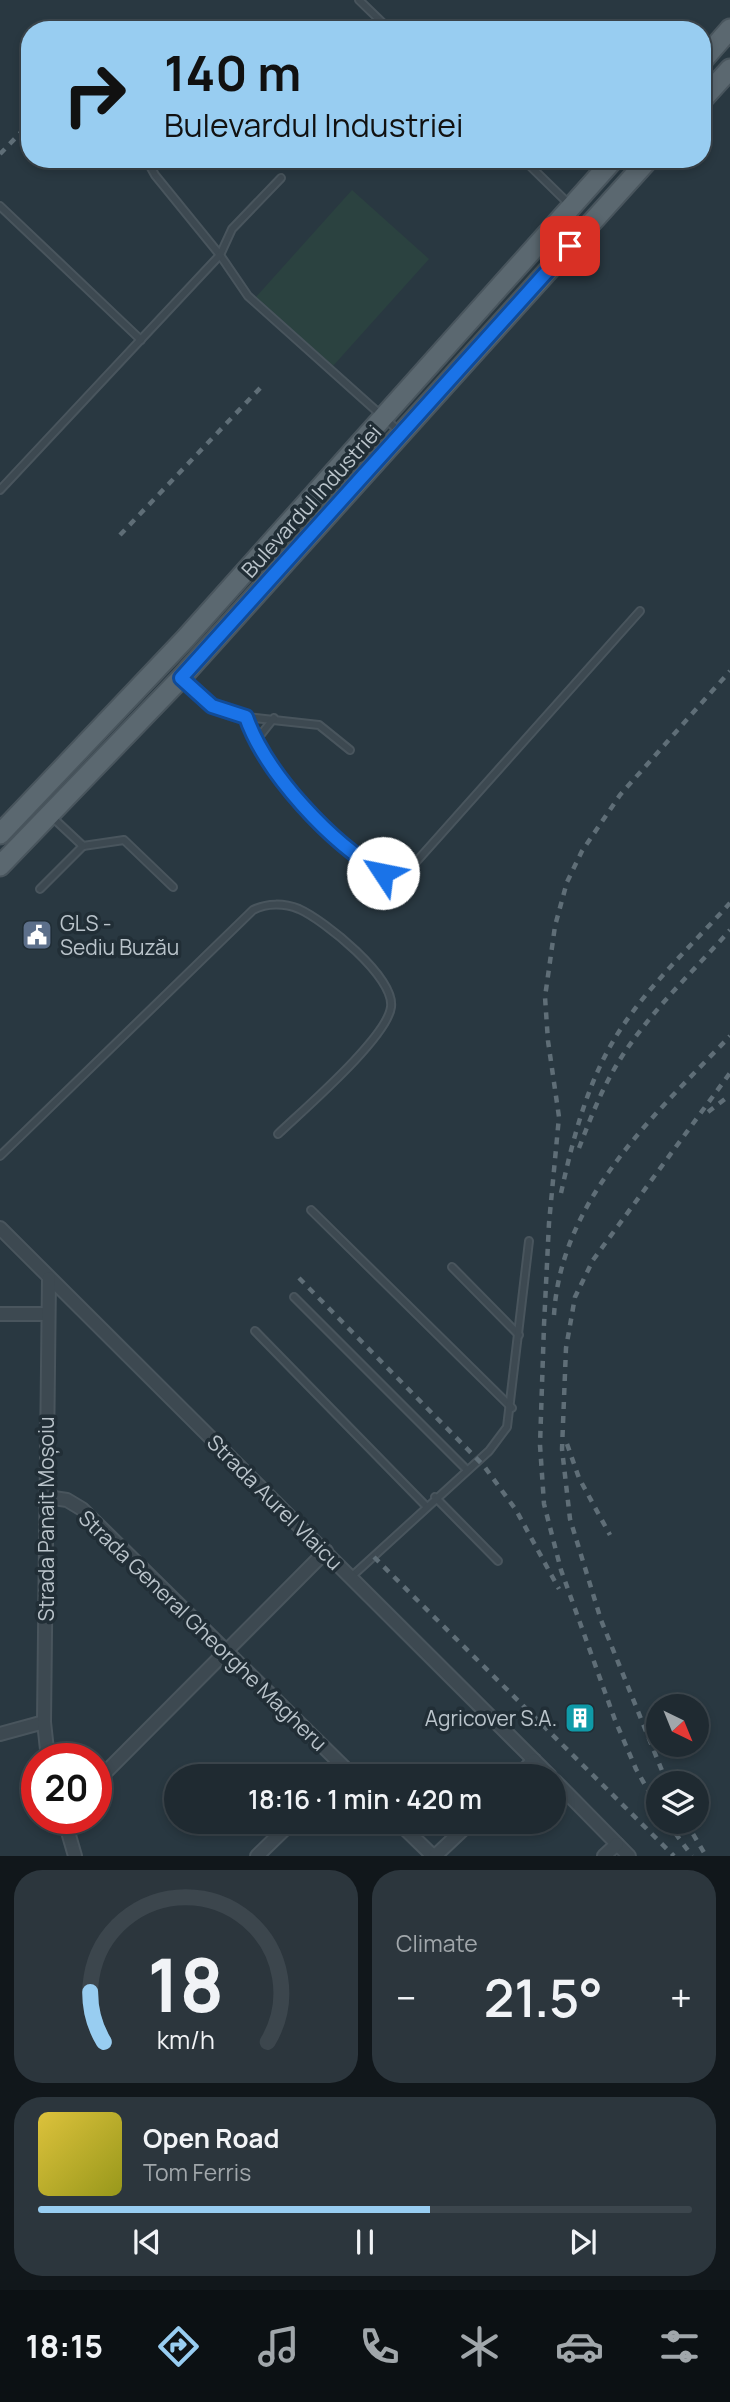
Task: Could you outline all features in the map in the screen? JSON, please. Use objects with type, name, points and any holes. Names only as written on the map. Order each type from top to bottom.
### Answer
[{"type":"main road","points":[[711,51],[730,29]]},
{"type":"main road","points":[[711,90],[730,69]]},
{"type":"main road","name":"Bulevardul Industriei","points":[[0,834],[186,639],[606,168]]},
{"type":"main road","name":"Bulevardul Industriei","points":[[0,866],[181,678],[641,168]]},
{"type":"street","points":[[572,207],[589,226]]},
{"type":"street","name":"Strada Aurel Vlaicu","points":[[0,1228],[538,1764]]},
{"type":"street","name":"Strada Panait Moșoiu","points":[[46,1743],[44,1722],[46,1314],[49,1278]]},
{"type":"street","points":[[0,1314],[46,1314]]},
{"type":"street","name":"Strada General Gheorghe Magheru","points":[[47,1497],[67,1500],[82,1509],[227,1651],[335,1764]]},
{"type":"street","points":[[112,1766],[326,1551]]},
{"type":"street","points":[[0,1734],[44,1722]]},
{"type":"street","points":[[530,1764],[534,1760]]},
{"type":"street","points":[[566,1792],[629,1856]]},
{"type":"street","points":[[69,1834],[75,1856]]},
{"type":"street","points":[[257,1856],[280,1834]]},
{"type":"street","points":[[411,1834],[434,1856],[458,1834]]},
{"type":"street","points":[[604,1856],[617,1844]]},
{"type":"lane","points":[[359,0],[381,21]]},
{"type":"lane","points":[[151,168],[220,255],[248,296],[402,434]]},
{"type":"lane","points":[[532,168],[572,207]]},
{"type":"lane","points":[[0,490],[220,255],[232,229],[281,178]]},
{"type":"lane","points":[[0,206],[141,340]]},
{"type":"lane","points":[[246,717],[255,742],[315,817],[363,861],[383,873],[400,872],[416,862],[640,611]]},
{"type":"lane","points":[[181,678],[212,706],[246,717],[319,725],[350,750]]},
{"type":"lane","points":[[255,742],[274,718]]},
{"type":"lane","points":[[49,815],[83,846]]},
{"type":"lane","points":[[40,889],[83,846],[124,840],[173,887]]},
{"type":"lane","points":[[0,1156],[253,911],[262,905],[277,904],[298,909],[325,924],[372,967],[388,989],[392,1007],[382,1029],[278,1134]]},
{"type":"lane","points":[[311,1210],[512,1408]]},
{"type":"lane","points":[[351,1577],[499,1440],[512,1408],[529,1241]]},
{"type":"lane","points":[[452,1266],[519,1335]]},
{"type":"lane","points":[[294,1297],[466,1469]]},
{"type":"lane","points":[[255,1331],[426,1506]]},
{"type":"lane","points":[[435,1497],[498,1561]]},
{"type":"green space","points":[[352,190],[429,259],[333,366],[256,297]]},
{"type":"railway","points":[[0,154],[21,132]]},
{"type":"railway","points":[[120,535],[264,384]]},
{"type":"railway","points":[[646,1787],[615,1720],[561,1570],[544,1504],[540,1445],[544,1325],[549,1223],[559,1117],[548,1041],[545,997],[555,926],[567,882],[582,851],[620,795],[730,671]]},
{"type":"railway","points":[[561,1193],[584,1106],[612,1043],[648,992],[730,903]]},
{"type":"railway","points":[[579,1148],[612,1073],[637,1034],[730,930]]},
{"type":"railway","points":[[554,1315],[560,1273],[574,1233],[593,1196],[616,1161],[643,1128],[730,1036]]},
{"type":"railway","points":[[662,1771],[601,1620],[570,1519],[562,1449],[566,1348],[575,1297],[593,1260],[730,1073]]},
{"type":"railway","points":[[708,1112],[730,1095]]},
{"type":"railway","points":[[299,1278],[484,1466],[516,1510],[559,1589]]},
{"type":"railway","points":[[567,1444],[579,1478],[610,1535]]},
{"type":"railway","points":[[374,1557],[674,1856]]},
{"type":"railway","points":[[676,1834],[692,1856]]},
{"type":"railway","points":[[693,1834],[706,1856]]},
{"type":"place","name":"GLS - Sediu Buzău","points":[[37,935]]},
{"type":"place","name":"Agricover S.A.","points":[[580,1718]]},
{"type":"route","points":[[383,873],[363,861],[315,817],[255,742],[246,717],[212,706],[181,678],[570,246]]}]
